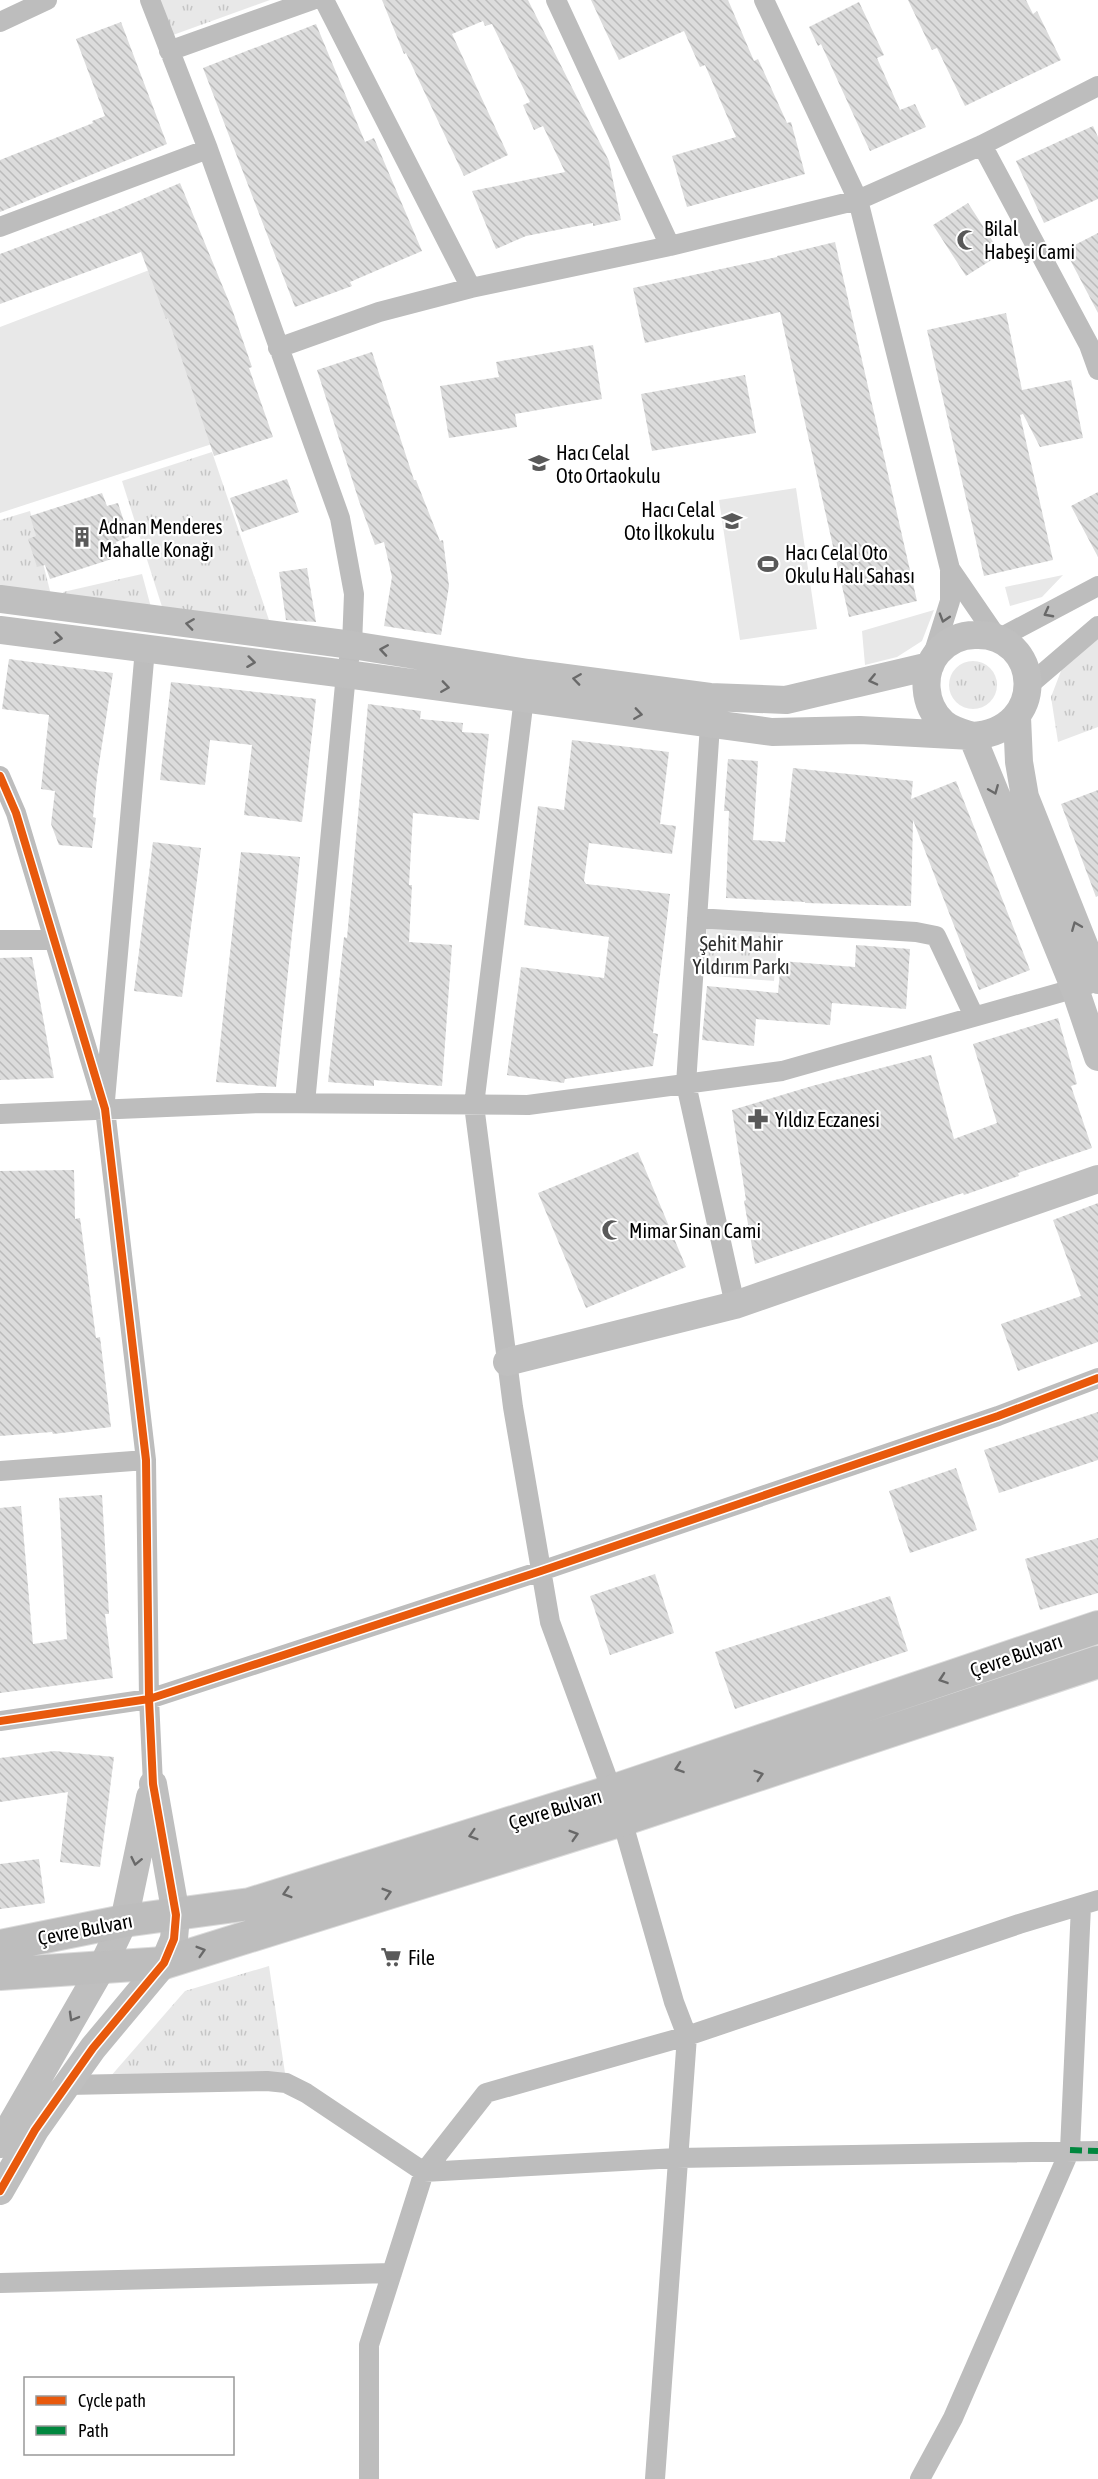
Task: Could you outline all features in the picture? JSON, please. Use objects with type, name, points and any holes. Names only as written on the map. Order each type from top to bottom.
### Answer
[{"type":"main road","points":[[0,599],[352,645],[528,673],[710,697],[786,700],[930,666]]},
{"type":"main road","points":[[0,630],[772,732],[860,730],[972,736],[989,735],[1005,728],[1017,717],[1025,702],[1028,686],[1026,671],[1011,646],[998,639],[982,635],[966,635],[951,641],[938,652],[930,666],[927,689],[933,711],[943,723],[957,732],[972,736],[1090,983]]},
{"type":"main road","points":[[1017,717],[1019,762],[1026,796],[1090,983],[1098,1057]]},
{"type":"main road","points":[[507,1362],[735,1305],[1098,1179]]},
{"type":"main road","name":"Çevre Bulvarı","points":[[0,1946],[124,1921],[250,1904],[612,1791],[1098,1627]]},
{"type":"main road","name":"Çevre Bulvarı","points":[[0,1974],[164,1963],[622,1820],[1098,1662]]},
{"type":"main road","points":[[0,2191],[35,2130],[93,2048],[164,1963],[174,1939],[176,1915],[153,1784]]},
{"type":"main road","points":[[0,2144],[102,1967],[124,1921],[153,1784]]},
{"type":"main road","points":[[612,1791],[622,1820]]},
{"type":"street","points":[[0,22],[47,0]]},
{"type":"street","points":[[150,0],[208,149],[340,518],[354,594],[352,645],[346,674],[305,1103]]},
{"type":"street","points":[[169,51],[312,0]]},
{"type":"street","points":[[324,0],[471,288]]},
{"type":"street","points":[[556,0],[670,246]]},
{"type":"street","points":[[764,0],[858,200],[950,569],[950,601],[930,666]]},
{"type":"street","points":[[278,348],[380,312],[471,288],[670,246],[858,200],[982,146],[1098,86]]},
{"type":"street","points":[[982,146],[1089,345],[1098,370]]},
{"type":"street","points":[[0,227],[208,149]]},
{"type":"street","points":[[950,569],[998,639],[1098,586]]},
{"type":"street","points":[[1028,686],[1098,626]]},
{"type":"street","points":[[105,1109],[145,649]]},
{"type":"street","points":[[524,698],[474,1105],[507,1362],[550,1622],[612,1791]]},
{"type":"street","points":[[710,725],[686,1084],[735,1305]]},
{"type":"street","points":[[0,776],[8,812],[53,940],[105,1109],[146,1460],[149,1700],[153,1784]]},
{"type":"street","points":[[697,918],[916,932],[936,936],[974,1016]]},
{"type":"street","points":[[0,940],[53,940]]},
{"type":"street","points":[[0,1114],[305,1103],[528,1105],[782,1071],[1090,983]]},
{"type":"street","points":[[0,1721],[149,1700],[541,1571],[998,1416],[1098,1378]]},
{"type":"street","points":[[0,1471],[146,1460]]},
{"type":"street","points":[[622,1820],[674,2002],[687,2036],[655,2479]]},
{"type":"street","points":[[369,2479],[369,2345],[424,2172],[486,2093],[687,2036],[1019,1924],[1089,1903],[1070,2150],[953,2418],[920,2479]]},
{"type":"street","points":[[67,2085],[267,2080],[286,2083],[306,2093],[424,2172],[677,2158],[1098,2151]]},
{"type":"street","points":[[0,2283],[392,2274]]},
{"type":"green space","points":[[160,0],[270,0],[173,35]]},
{"type":"green space","points":[[152,269],[212,444],[0,513],[0,327]]},
{"type":"green space","points":[[212,452],[271,626],[164,613],[122,481]]},
{"type":"green space","name":"Hacı Celal Oto Okulu Halı Sahası","points":[[796,488],[817,629],[740,640],[719,500]]},
{"type":"green space","points":[[30,511],[52,599],[0,590],[0,520]]},
{"type":"green space","points":[[142,574],[152,611],[64,599],[63,592]]},
{"type":"green space","points":[[1063,575],[1042,597],[1010,606],[1005,587]]},
{"type":"green space","points":[[934,610],[922,641],[897,657],[865,665],[862,631]]},
{"type":"green space","points":[[1098,633],[1098,727],[1058,742],[1051,697],[1066,658]]},
{"type":"green space","points":[[973,661],[990,668],[997,685],[990,702],[973,709],[956,702],[949,685],[956,668]]},
{"type":"green space","name":"Şehit Mahir Yıldırım Parkı","points":[[707,927],[778,933],[774,981],[704,975]]},
{"type":"green space","points":[[269,1966],[285,2073],[110,2077],[185,1991]]},
{"type":"building","points":[[382,0],[528,0],[609,161],[621,220],[526,236],[496,249],[472,191],[565,172],[543,126],[534,130],[523,105],[530,102],[492,24],[485,26],[483,21],[452,34],[508,155],[464,176],[406,53],[404,54]]},
{"type":"building","points":[[591,0],[728,0],[754,61],[758,59],[787,123],[791,122],[805,174],[687,207],[672,156],[736,137],[705,65],[700,67],[684,31],[619,60]]},
{"type":"building","points":[[908,0],[1026,0],[1033,14],[1037,11],[1061,60],[965,106],[937,48],[932,50]]},
{"type":"building","points":[[859,2],[884,55],[877,58],[900,110],[915,104],[926,127],[870,151],[821,44],[818,46],[809,27]]},
{"type":"building","points":[[121,22],[167,144],[0,212],[0,160],[93,123],[92,121],[105,116],[76,39]]},
{"type":"building","points":[[316,24],[365,142],[374,138],[422,251],[350,282],[352,286],[295,307],[203,68]]},
{"type":"building","points":[[1093,126],[1098,137],[1098,199],[1044,223],[1016,161]]},
{"type":"building","points":[[180,183],[232,309],[252,367],[249,368],[273,437],[214,456],[168,318],[166,319],[141,252],[0,304],[0,254],[119,209]]},
{"type":"building","name":"Bilal Habeşi Cami","points":[[968,203],[1001,254],[966,276],[933,225]]},
{"type":"building","points":[[1098,233],[1098,313],[1065,250]]},
{"type":"building","points":[[835,242],[917,601],[849,617],[780,312],[645,343],[633,288]]},
{"type":"building","points":[[1006,313],[1022,390],[1071,380],[1083,438],[1040,447],[1023,414],[1020,415],[1053,560],[984,576],[927,330]]},
{"type":"building","points":[[593,345],[602,399],[515,414],[517,427],[449,438],[440,386],[499,377],[496,362]]},
{"type":"building","points":[[372,352],[414,480],[416,480],[440,541],[443,540],[449,586],[441,635],[384,626],[392,577],[384,542],[375,545],[317,370]]},
{"type":"building","points":[[745,375],[756,433],[652,451],[641,394]]},
{"type":"building","points":[[287,479],[299,512],[242,532],[230,498]]},
{"type":"building","points":[[1098,492],[1098,557],[1071,506]]},
{"type":"building","name":"Adnan Menderes Mahalle Konağı","points":[[102,493],[107,506],[118,503],[129,537],[116,542],[121,556],[50,579],[45,565],[37,567],[28,539],[36,536],[30,516]]},
{"type":"building","points":[[307,568],[316,622],[286,620],[279,572]]},
{"type":"building","points":[[9,659],[113,673],[97,777],[93,817],[96,818],[92,848],[59,845],[51,824],[55,791],[41,789],[49,715],[2,709]]},
{"type":"building","points":[[171,682],[316,699],[302,822],[244,815],[252,745],[210,740],[205,785],[160,780]]},
{"type":"building","points":[[368,704],[421,711],[420,719],[463,723],[462,732],[489,734],[479,820],[413,813],[409,942],[452,945],[442,1086],[374,1080],[374,1086],[328,1082],[344,937],[347,938]]},
{"type":"building","points":[[572,740],[669,752],[660,824],[676,826],[672,854],[589,843],[584,881],[586,884],[670,894],[653,1033],[658,1034],[653,1066],[565,1079],[564,1083],[507,1075],[521,967],[604,978],[609,937],[524,925],[538,806],[564,810]]},
{"type":"building","points":[[728,759],[758,761],[753,840],[785,842],[793,768],[913,781],[911,799],[956,781],[1030,970],[979,990],[913,820],[911,906],[726,898],[729,811],[724,811]]},
{"type":"building","points":[[1098,790],[1098,896],[1096,897],[1061,804]]},
{"type":"building","points":[[153,842],[201,848],[182,997],[134,991]]},
{"type":"building","points":[[241,852],[300,857],[276,1087],[216,1082]]},
{"type":"building","points":[[856,945],[910,949],[906,1009],[832,1003],[830,1025],[756,1019],[754,1046],[702,1040],[707,986],[778,993],[781,961],[855,967]]},
{"type":"building","points":[[32,957],[54,1078],[0,1080],[0,958]]},
{"type":"building","points":[[1058,1018],[1077,1084],[1071,1086],[1092,1148],[1018,1173],[1019,1176],[964,1195],[963,1193],[902,1213],[755,1264],[732,1110],[812,1086],[931,1055],[954,1139],[997,1123],[973,1044]]},
{"type":"building","name":"Mimar Sinan Cami","points":[[638,1152],[686,1267],[586,1308],[538,1193]]},
{"type":"building","points":[[74,1170],[75,1219],[80,1218],[96,1338],[100,1337],[111,1427],[53,1434],[52,1432],[0,1436],[0,1171]]},
{"type":"building","points":[[1098,1203],[1098,1342],[1018,1371],[1001,1324],[1081,1296],[1053,1220]]},
{"type":"building","points":[[1098,1412],[1098,1460],[999,1493],[984,1450]]},
{"type":"building","points":[[956,1468],[977,1530],[910,1553],[889,1491]]},
{"type":"building","points":[[102,1495],[109,1614],[105,1614],[113,1678],[0,1693],[0,1508],[21,1506],[33,1644],[67,1639],[59,1498]]},
{"type":"building","points":[[1098,1538],[1098,1593],[1040,1610],[1025,1559]]},
{"type":"building","points":[[655,1574],[674,1633],[610,1655],[590,1596]]},
{"type":"building","points":[[890,1596],[908,1651],[735,1709],[715,1652]]},
{"type":"building","points":[[54,1751],[114,1757],[100,1867],[60,1862],[68,1792],[0,1802],[0,1758]]},
{"type":"building","points":[[39,1859],[45,1903],[0,1909],[0,1864]]},
{"type":"marked path","points":[[1070,2150],[1098,2151]]},
{"type":"cycle path","points":[[0,776],[16,813],[105,1109],[146,1460],[149,1699],[153,1784],[176,1915],[174,1939],[164,1963],[93,2048],[35,2130],[0,2191]]},
{"type":"cycle path","points":[[0,1721],[149,1699],[541,1571],[998,1416],[1098,1378]]},
{"type":"place","name":"Bilal Habeşi Cami","points":[[967,240]]},
{"type":"place","name":"Hacı Celal Oto Ortaokulu","points":[[539,463]]},
{"type":"place","name":"Hacı Celal Oto İlkokulu","points":[[732,521]]},
{"type":"place","name":"Adnan Menderes Mahalle Konağı","points":[[82,537]]},
{"type":"place","name":"Hacı Celal Oto Okulu Halı Sahası","points":[[768,564]]},
{"type":"place","name":"Yıldız Eczanesi","points":[[758,1119]]},
{"type":"place","name":"Mimar Sinan Cami","points":[[612,1230]]},
{"type":"place","name":"File","points":[[391,1957]]}]
